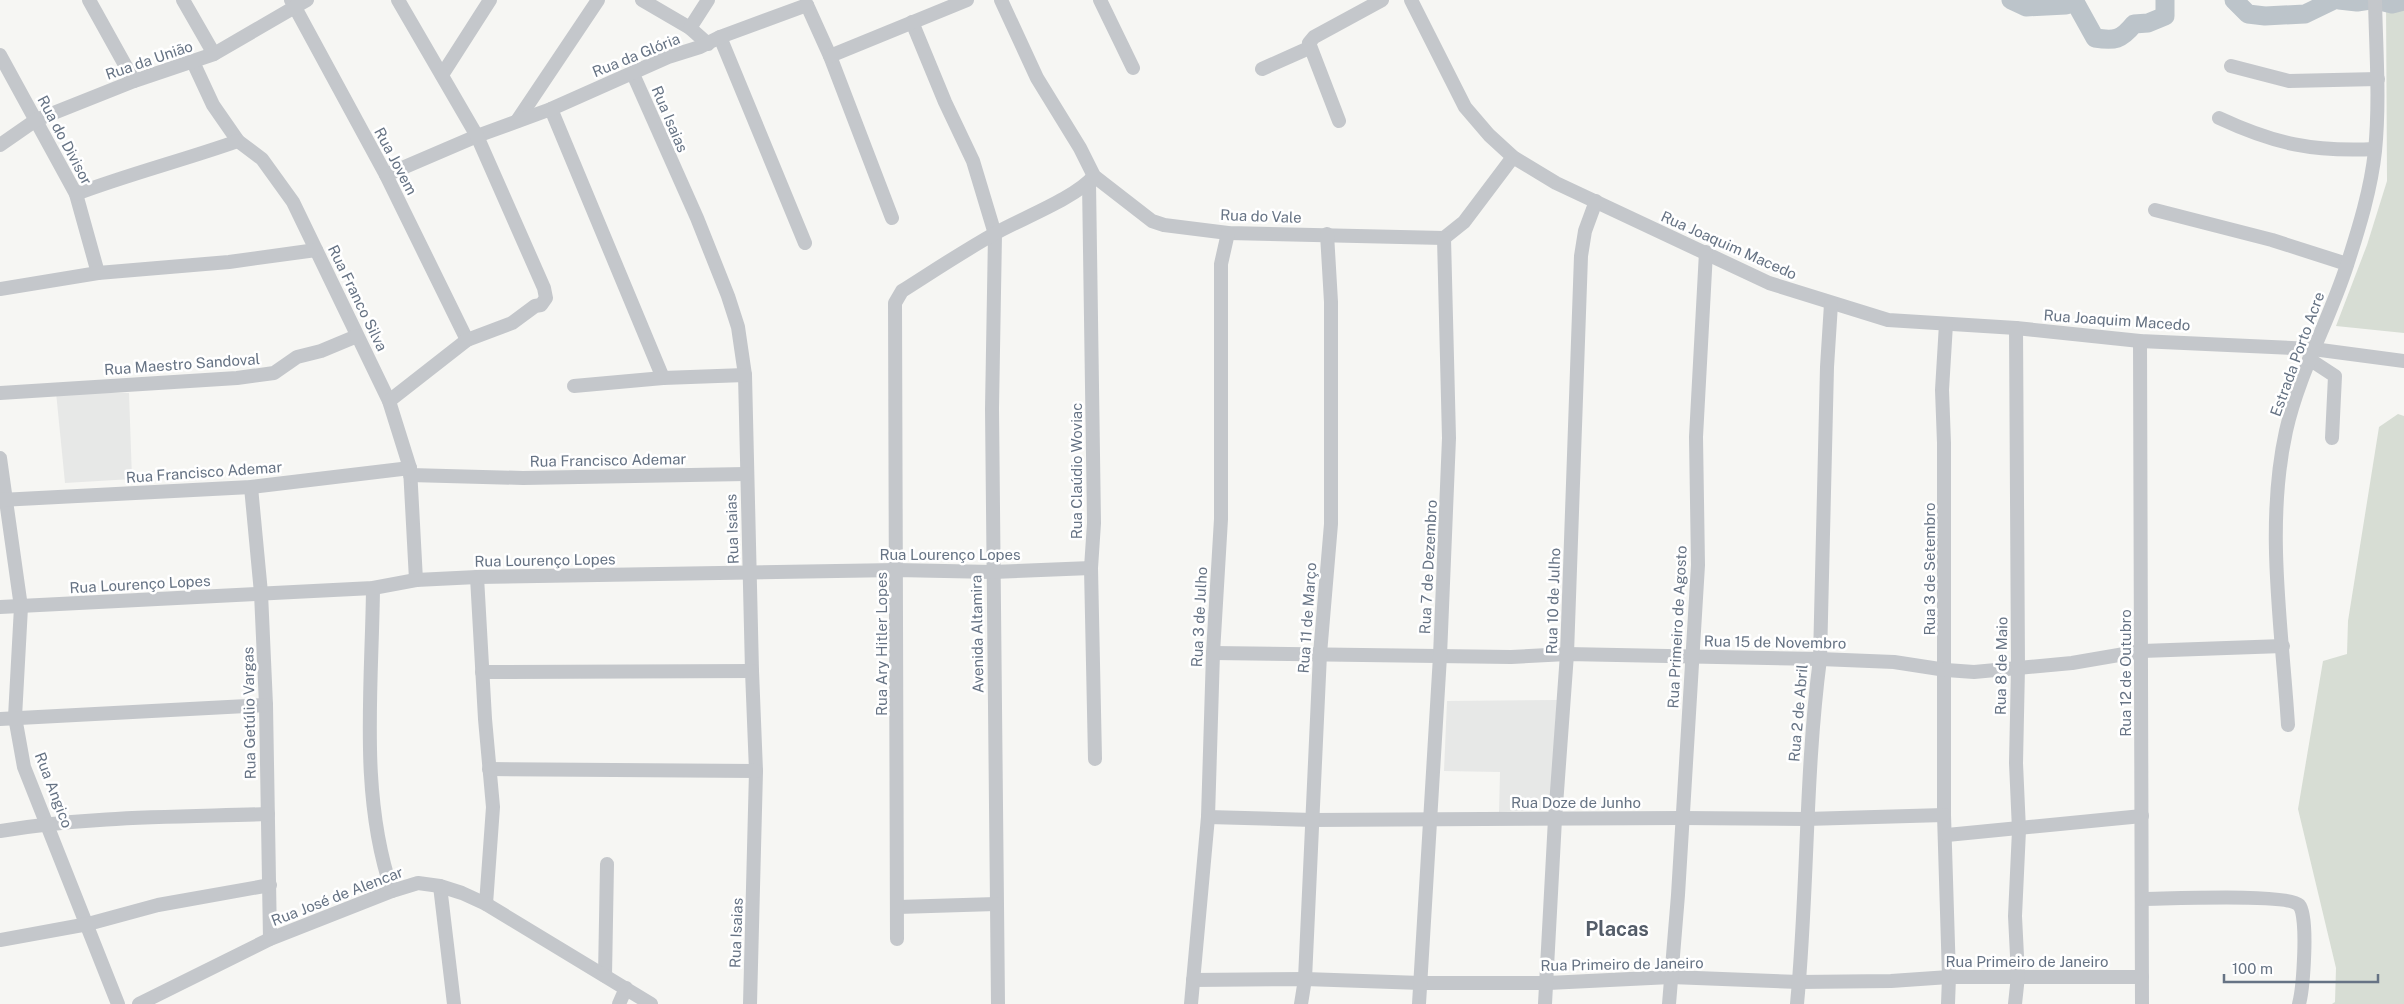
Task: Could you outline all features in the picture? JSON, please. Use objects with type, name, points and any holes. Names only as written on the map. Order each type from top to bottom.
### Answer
[{"type":"street","points":[[89,0],[134,81]]},
{"type":"street","points":[[183,0],[214,54]]},
{"type":"street","name":"Rua da União","points":[[0,145],[36,120],[134,81],[214,54],[292,3],[307,0]]},
{"type":"street","points":[[389,400],[467,340],[512,323],[535,306],[541,305],[546,298],[544,288],[477,136],[398,0]]},
{"type":"street","points":[[442,75],[490,0]]},
{"type":"street","points":[[517,121],[598,0]]},
{"type":"street","points":[[642,0],[714,41],[805,243]]},
{"type":"street","points":[[690,28],[708,0]]},
{"type":"street","points":[[830,56],[967,0]]},
{"type":"street","points":[[995,234],[1092,179],[1080,148],[1037,78],[1001,0]]},
{"type":"street","points":[[1100,0],[1133,68]]},
{"type":"street","points":[[1262,69],[1309,45],[1314,37],[1382,0]]},
{"type":"street","name":"Rua Joaquim Macedo","points":[[1410,0],[1465,107],[1489,135],[1513,157],[1556,184],[1706,252],[1768,283],[1831,304],[1888,320],[2016,328],[2140,341],[2404,361]]},
{"type":"street","name":"Estrada Porto Acre","points":[[2288,724],[2276,534],[2279,471],[2294,401],[2347,264],[2367,192],[2375,149],[2378,79],[2375,0]]},
{"type":"street","points":[[809,2],[892,218]]},
{"type":"street","name":"Rua da Glória","points":[[386,175],[477,136],[551,109],[668,57],[714,41],[809,2]]},
{"type":"street","name":"Rua Jovem","points":[[292,3],[386,175],[467,340]]},
{"type":"street","name":"Avenida Altamira","points":[[912,22],[945,102],[974,162],[995,234],[992,409],[998,1004]]},
{"type":"street","points":[[1309,45],[1339,121]]},
{"type":"street","name":"Rua do Divisor","points":[[0,55],[76,194],[98,273]]},
{"type":"street","name":"Rua Franco Silva","points":[[193,62],[213,105],[238,141],[262,159],[293,202],[389,400],[410,472],[416,580]]},
{"type":"street","points":[[2231,66],[2288,81],[2378,79]]},
{"type":"street","name":"Rua Isaias","points":[[633,74],[697,218],[728,296],[738,327],[745,375],[746,474],[756,771],[750,1004]]},
{"type":"street","points":[[551,109],[664,378]]},
{"type":"street","points":[[2219,118],[2283,144],[2326,149],[2375,149]]},
{"type":"street","points":[[76,194],[125,175],[175,163],[238,141]]},
{"type":"street","points":[[1444,238],[1464,222],[1513,157]]},
{"type":"street","name":"Rua do Vale","points":[[1092,179],[1152,221],[1164,225],[1228,233],[1444,238]]},
{"type":"street","name":"Rua Claúdio Woviac","points":[[1092,179],[1094,523],[1091,568],[1095,759]]},
{"type":"street","name":"Rua 10 de Julho","points":[[1545,1004],[1548,983],[1555,819],[1567,654],[1581,256],[1585,231],[1596,201]]},
{"type":"street","points":[[2155,210],[2272,240],[2347,264]]},
{"type":"street","name":"Rua 3 de Julho","points":[[1191,1004],[1208,817],[1213,653],[1221,519],[1221,264],[1228,233]]},
{"type":"street","name":"Rua Ary Hitler Lopes","points":[[897,939],[895,303],[902,292],[995,234]]},
{"type":"street","name":"Rua 11 de Março","points":[[1302,1004],[1305,979],[1320,654],[1332,474],[1331,302],[1327,234]]},
{"type":"street","name":"Rua 7 de Dezembro","points":[[1419,1004],[1440,656],[1449,438],[1444,238]]},
{"type":"street","points":[[0,289],[98,273],[229,262],[316,250]]},
{"type":"street","name":"Rua Primeiro de Agosto","points":[[1669,1004],[1698,565],[1696,437],[1706,252]]},
{"type":"street","name":"Rua 2 de Abril","points":[[1797,1004],[1814,698],[1820,659],[1827,367],[1831,304]]},
{"type":"street","name":"Rua 3 de Setembro","points":[[1946,324],[1942,390],[1946,670],[1944,815],[1946,835],[1948,1004]]},
{"type":"street","name":"Rua 8 de Maio","points":[[2015,1004],[2018,976],[2015,916],[2018,830],[2016,763],[2018,667],[2016,328]]},
{"type":"street","name":"Rua Maestro Sandoval","points":[[0,393],[237,378],[274,373],[297,357],[321,351],[357,336]]},
{"type":"street","name":"Rua 12 de Outubro","points":[[2140,341],[2142,1004]]},
{"type":"street","points":[[2311,354],[2335,376],[2332,438]]},
{"type":"street","points":[[574,386],[664,378],[745,375]]},
{"type":"street","name":"Rua Angico","points":[[0,458],[3,500],[21,607],[15,717],[24,767],[48,823],[118,1004]]},
{"type":"street","name":"Rua Francisco Ademar","points":[[3,500],[251,487],[410,472],[523,478],[746,474]]},
{"type":"street","name":"Rua Getúlio Vargas","points":[[251,487],[262,593],[270,939]]},
{"type":"street","name":"Rua Lourenço Lopes","points":[[0,607],[373,588],[416,580],[477,577],[750,571],[896,570],[993,572],[1091,568]]},
{"type":"street","points":[[477,577],[482,672],[493,807],[486,904]]},
{"type":"street","points":[[373,588],[370,752],[372,794],[381,860],[392,891]]},
{"type":"street","name":"Rua 15 de Novembro","points":[[1213,653],[1440,656],[1567,654],[1820,659],[1894,662],[1974,672],[2072,663],[2142,652],[2283,646]]},
{"type":"street","points":[[482,672],[752,671]]},
{"type":"street","points":[[0,718],[266,705]]},
{"type":"street","points":[[489,769],[756,771]]},
{"type":"street","points":[[0,831],[48,823],[268,814]]},
{"type":"street","name":"Rua Doze de Junho","points":[[1208,817],[1313,820],[1806,819],[1944,815]]},
{"type":"street","points":[[1946,835],[2018,830],[2142,816]]},
{"type":"street","points":[[605,976],[607,864]]},
{"type":"street","name":"Rua José de Alencar","points":[[139,1004],[270,939],[392,891],[418,883],[440,886],[486,904],[651,1004]]},
{"type":"street","points":[[0,940],[88,924],[158,905],[270,885]]},
{"type":"street","points":[[440,886],[454,1004]]},
{"type":"street","points":[[2142,899],[2274,898],[2296,903],[2301,909],[2304,949],[2299,1003]]},
{"type":"street","points":[[898,907],[996,904]]},
{"type":"street","name":"Rua Primeiro de Janeiro","points":[[1193,980],[1305,979],[1421,983],[1548,983],[1672,977],[1799,982],[1891,981],[1949,977],[2142,977]]},
{"type":"street","points":[[620,1004],[626,988]]},
{"type":"shaded area","points":[[2386,0],[2404,0],[2404,333],[2336,326],[2367,245],[2387,181]]},
{"type":"shaded area","points":[[56,392],[129,393],[132,479],[65,483]]},
{"type":"shaded area","points":[[2398,414],[2404,416],[2404,1004],[2332,1004],[2335,1002],[2336,968],[2298,809],[2323,661],[2347,654],[2348,621],[2379,427]]},
{"type":"shaded area","points":[[1557,700],[1550,809],[1499,812],[1500,772],[1444,771],[1447,701]]},
{"type":"waterway","points":[[2011,0],[2026,7],[2066,5],[2075,2],[2095,38],[2108,39],[2121,36],[2134,24],[2148,23],[2165,16],[2165,0]]},
{"type":"waterway","points":[[2234,0],[2248,14],[2265,16],[2305,14],[2334,0]]},
{"type":"waterway","points":[[2339,0],[2357,2],[2370,0]]},
{"type":"waterway","points":[[2376,0],[2392,4],[2404,1]]},
{"type":"district","name":"Placas","points":[[1617,929]]}]
